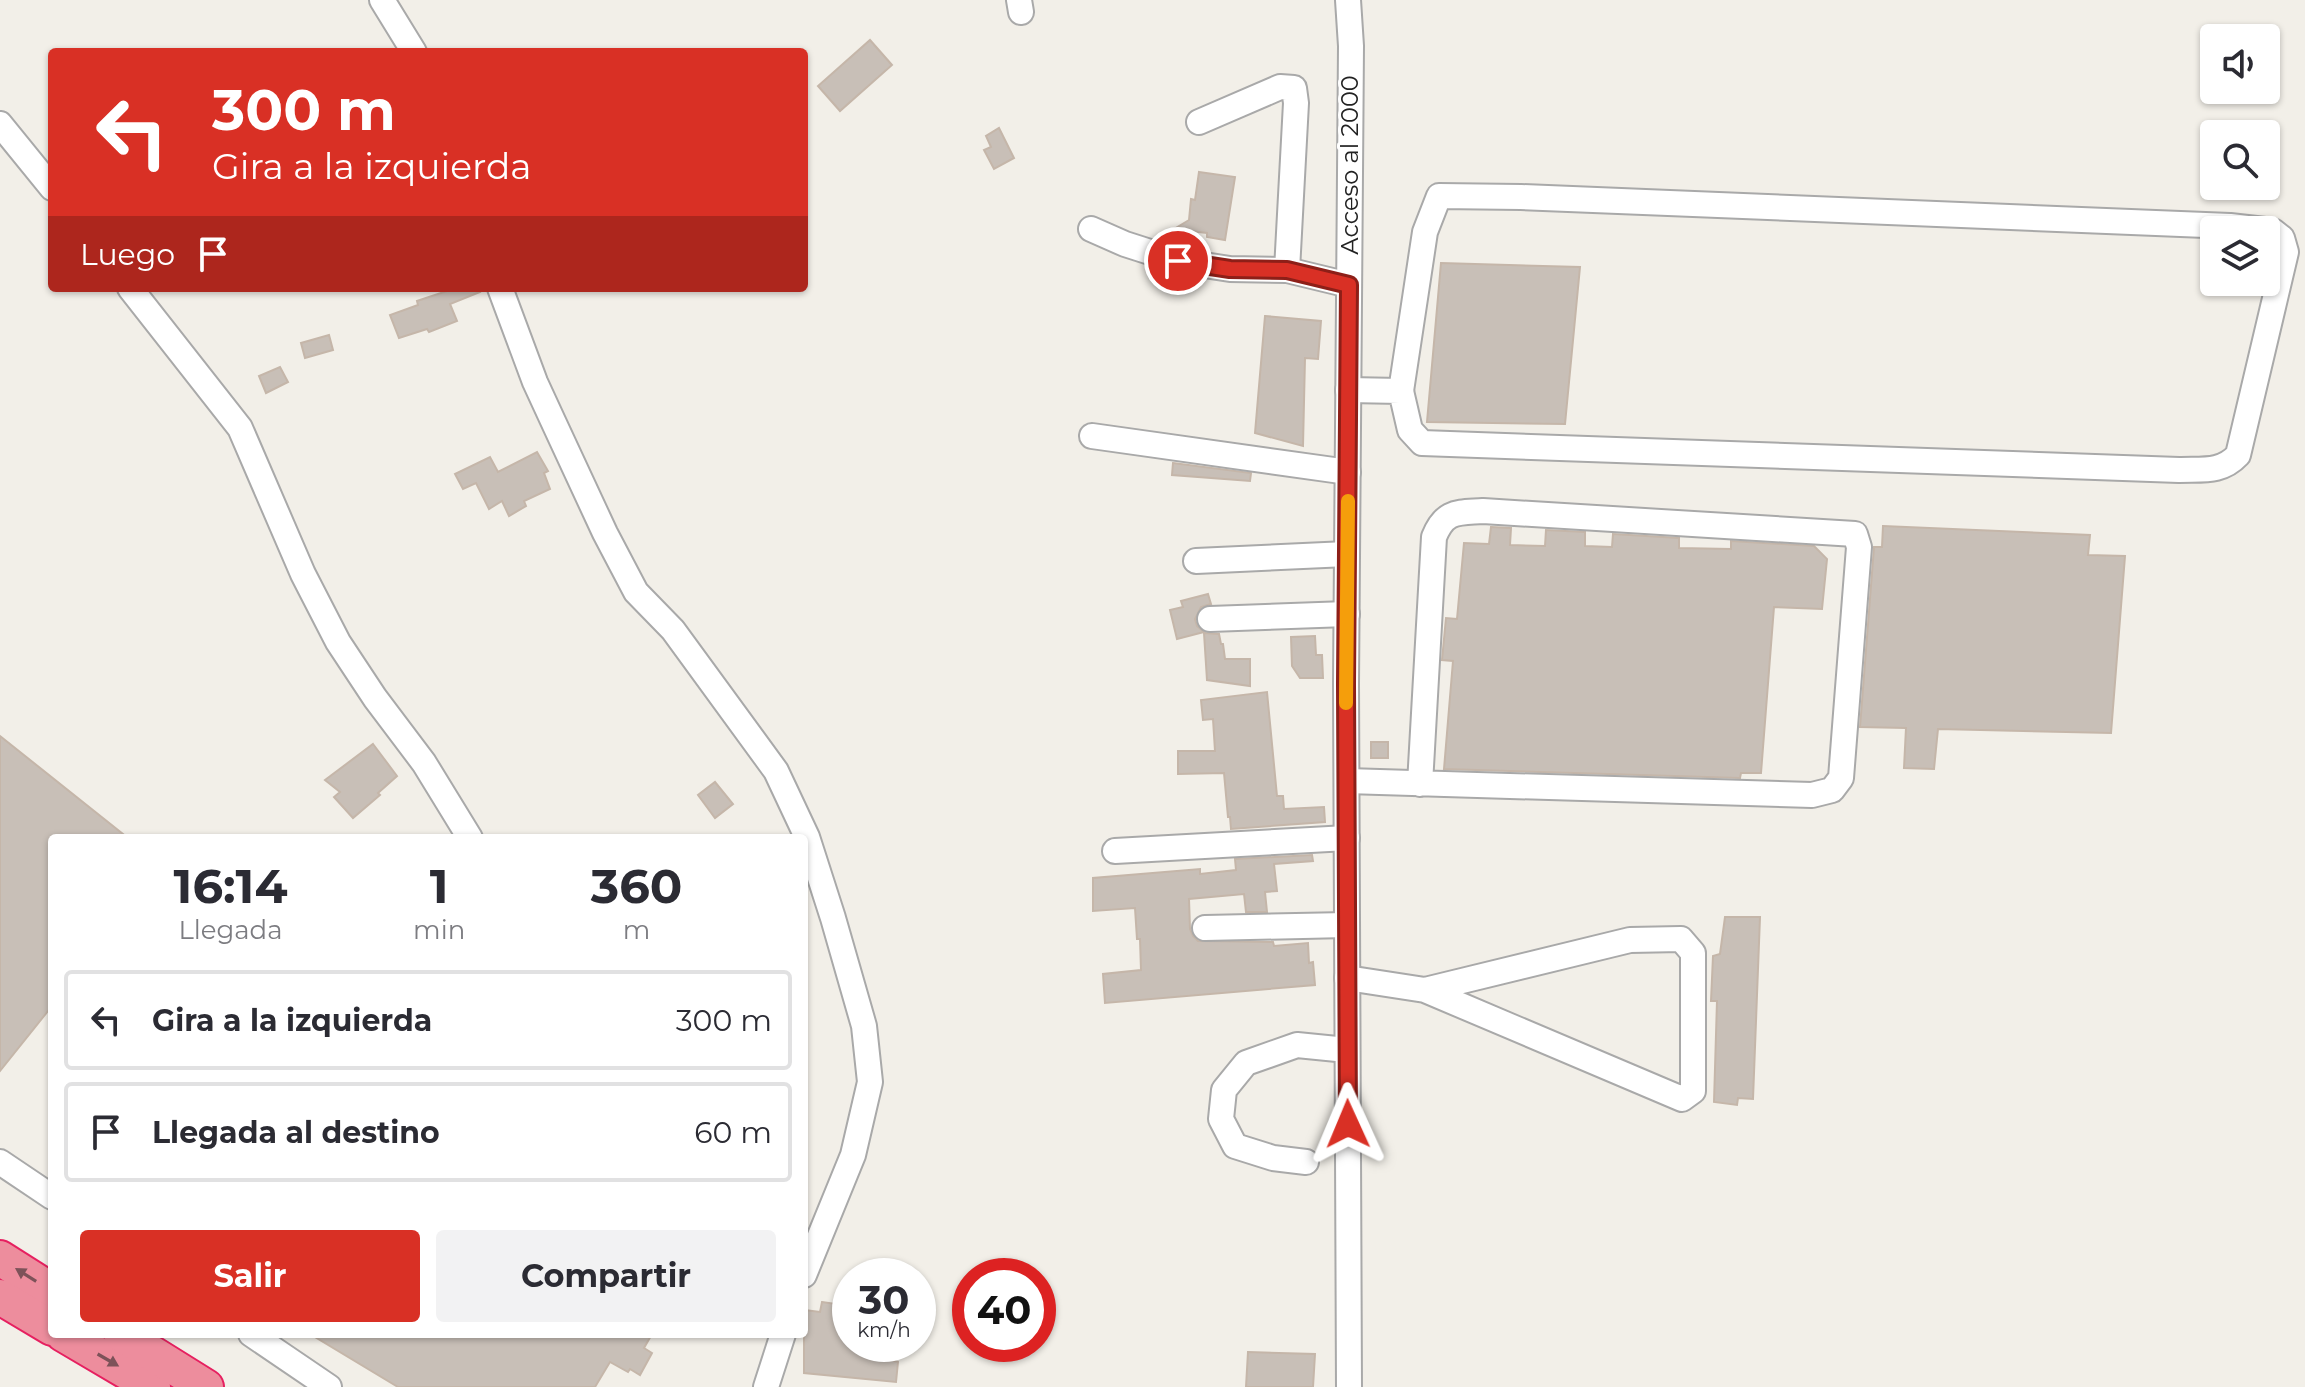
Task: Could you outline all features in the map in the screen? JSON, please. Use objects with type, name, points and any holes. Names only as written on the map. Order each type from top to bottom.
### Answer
[{"type":"highway","points":[[0,1258],[48,1288]]},
{"type":"highway","points":[[0,1297],[48,1326]]},
{"type":"highway","points":[[70,1338],[153,1387]]},
{"type":"highway","points":[[127,1338],[206,1387]]},
{"type":"street","points":[[382,0],[412,48]]},
{"type":"street","name":"Acceso al 2000","points":[[1348,0],[1351,46],[1347,554],[1349,1387]]},
{"type":"street","points":[[1199,122],[1280,87],[1294,88],[1296,103],[1287,270]]},
{"type":"street","points":[[0,124],[48,183]]},
{"type":"street","points":[[2200,225],[1439,196],[1425,232],[1401,391],[1410,430],[1422,443],[2179,470],[2221,468],[2238,455],[2276,296]]},
{"type":"street","points":[[1091,229],[1178,261],[1230,269],[1287,270],[1349,285]]},
{"type":"street","points":[[2280,236],[2286,252],[2280,277]]},
{"type":"street","points":[[133,292],[240,428],[303,574],[338,642],[424,763],[468,834]]},
{"type":"street","points":[[501,292],[535,382],[636,592],[673,630],[776,771],[806,834]]},
{"type":"street","points":[[1348,390],[1401,391]]},
{"type":"street","points":[[1092,436],[1348,472]]},
{"type":"street","points":[[1347,781],[1420,784],[1812,795],[1832,790],[1841,778],[1859,547],[1855,534],[1483,511],[1452,514],[1440,522],[1434,537],[1420,784]]},
{"type":"street","points":[[1196,561],[1347,554]]},
{"type":"street","points":[[1210,619],[1347,614]]},
{"type":"street","points":[[1115,851],[1347,838]]},
{"type":"street","points":[[808,840],[864,1026],[870,1082],[853,1155],[808,1265]]},
{"type":"street","points":[[1205,928],[1347,925]]},
{"type":"street","points":[[1347,978],[1425,990],[1682,1099],[1693,1091],[1693,953],[1681,939],[1630,940],[1425,990]]},
{"type":"street","points":[[1306,1162],[1273,1158],[1235,1146],[1221,1119],[1224,1090],[1246,1063],[1297,1045],[1347,1050]]},
{"type":"street","points":[[0,1162],[48,1194]]},
{"type":"street","points":[[257,1338],[329,1387]]},
{"type":"street","points":[[766,1387],[782,1338]]},
{"type":"building","points":[[870,40],[892,65],[840,111],[818,86]]},
{"type":"building","points":[[999,128],[1014,158],[994,169],[984,150],[991,147],[986,136]]},
{"type":"building","points":[[1199,172],[1235,177],[1225,240],[1207,237],[1207,233],[1174,229],[1189,220]]},
{"type":"building","points":[[1441,263],[1580,267],[1565,424],[1427,422]]},
{"type":"building","points":[[444,292],[480,292],[450,304],[457,321],[429,332],[427,329],[399,338],[390,315],[418,305],[417,301]]},
{"type":"building","points":[[1265,316],[1321,321],[1318,359],[1305,358],[1303,446],[1255,433]]},
{"type":"building","points":[[329,335],[333,350],[305,358],[301,343]]},
{"type":"building","points":[[280,367],[288,382],[266,393],[259,376]]},
{"type":"building","points":[[537,452],[548,471],[544,473],[550,489],[524,501],[526,506],[509,516],[502,501],[489,509],[476,483],[463,489],[455,474],[490,457],[498,472]]},
{"type":"building","points":[[1173,463],[1251,473],[1250,481],[1172,475]]},
{"type":"building","points":[[1883,526],[2090,535],[2088,555],[2125,556],[2111,733],[1938,729],[1934,769],[1904,768],[1906,728],[1860,727],[1874,547],[1882,547]]},
{"type":"building","points":[[1491,527],[1511,528],[1510,545],[1545,546],[1546,530],[1585,532],[1585,546],[1612,547],[1613,534],[1679,538],[1679,548],[1731,549],[1731,541],[1814,546],[1827,559],[1822,609],[1774,607],[1761,773],[1741,773],[1740,778],[1444,769],[1453,661],[1442,660],[1446,618],[1457,619],[1464,543],[1489,544]]},
{"type":"building","points":[[1208,594],[1211,604],[1201,607],[1195,619],[1204,632],[1177,639],[1170,610],[1183,607],[1181,601]]},
{"type":"building","points":[[1204,633],[1219,634],[1225,659],[1250,659],[1250,686],[1207,680]]},
{"type":"building","points":[[1315,636],[1316,655],[1322,655],[1323,678],[1300,678],[1292,666],[1291,637]]},
{"type":"building","points":[[1267,692],[1277,796],[1283,796],[1284,809],[1324,807],[1325,822],[1231,829],[1224,773],[1178,774],[1178,751],[1215,751],[1213,719],[1203,720],[1201,700]]},
{"type":"building","points":[[0,736],[123,834],[48,834],[48,1011],[0,1071]]},
{"type":"building","points":[[1371,742],[1388,742],[1388,758],[1371,758]]},
{"type":"building","points":[[373,744],[397,776],[353,818],[334,797],[340,792],[325,780]]},
{"type":"building","points":[[715,782],[733,804],[715,818],[698,795]]},
{"type":"building","points":[[1312,855],[1313,861],[1274,864],[1277,891],[1265,892],[1267,912],[1246,912],[1244,894],[1189,899],[1190,929],[1198,941],[1273,942],[1274,946],[1308,943],[1315,985],[1105,1003],[1103,974],[1141,970],[1140,939],[1137,939],[1135,908],[1093,911],[1093,878],[1200,869],[1200,874],[1236,870],[1235,859]]},
{"type":"building","points":[[1725,917],[1760,917],[1753,1099],[1738,1098],[1737,1105],[1714,1102],[1717,1001],[1711,1001],[1713,956],[1720,954]]},
{"type":"building","points":[[822,1302],[832,1303],[832,1362],[898,1362],[896,1382],[804,1373],[808,1310],[820,1312]]},
{"type":"building","points":[[317,1338],[650,1338],[644,1348],[652,1353],[640,1375],[610,1362],[595,1387],[398,1387]]},
{"type":"building","points":[[1248,1352],[1315,1354],[1313,1387],[1246,1387]]},
{"type":"slow traffic","points":[[1346,703],[1348,501]]},
{"type":"route","points":[[1178,261],[1230,269],[1287,270],[1349,285],[1346,684],[1348,1124]]}]
